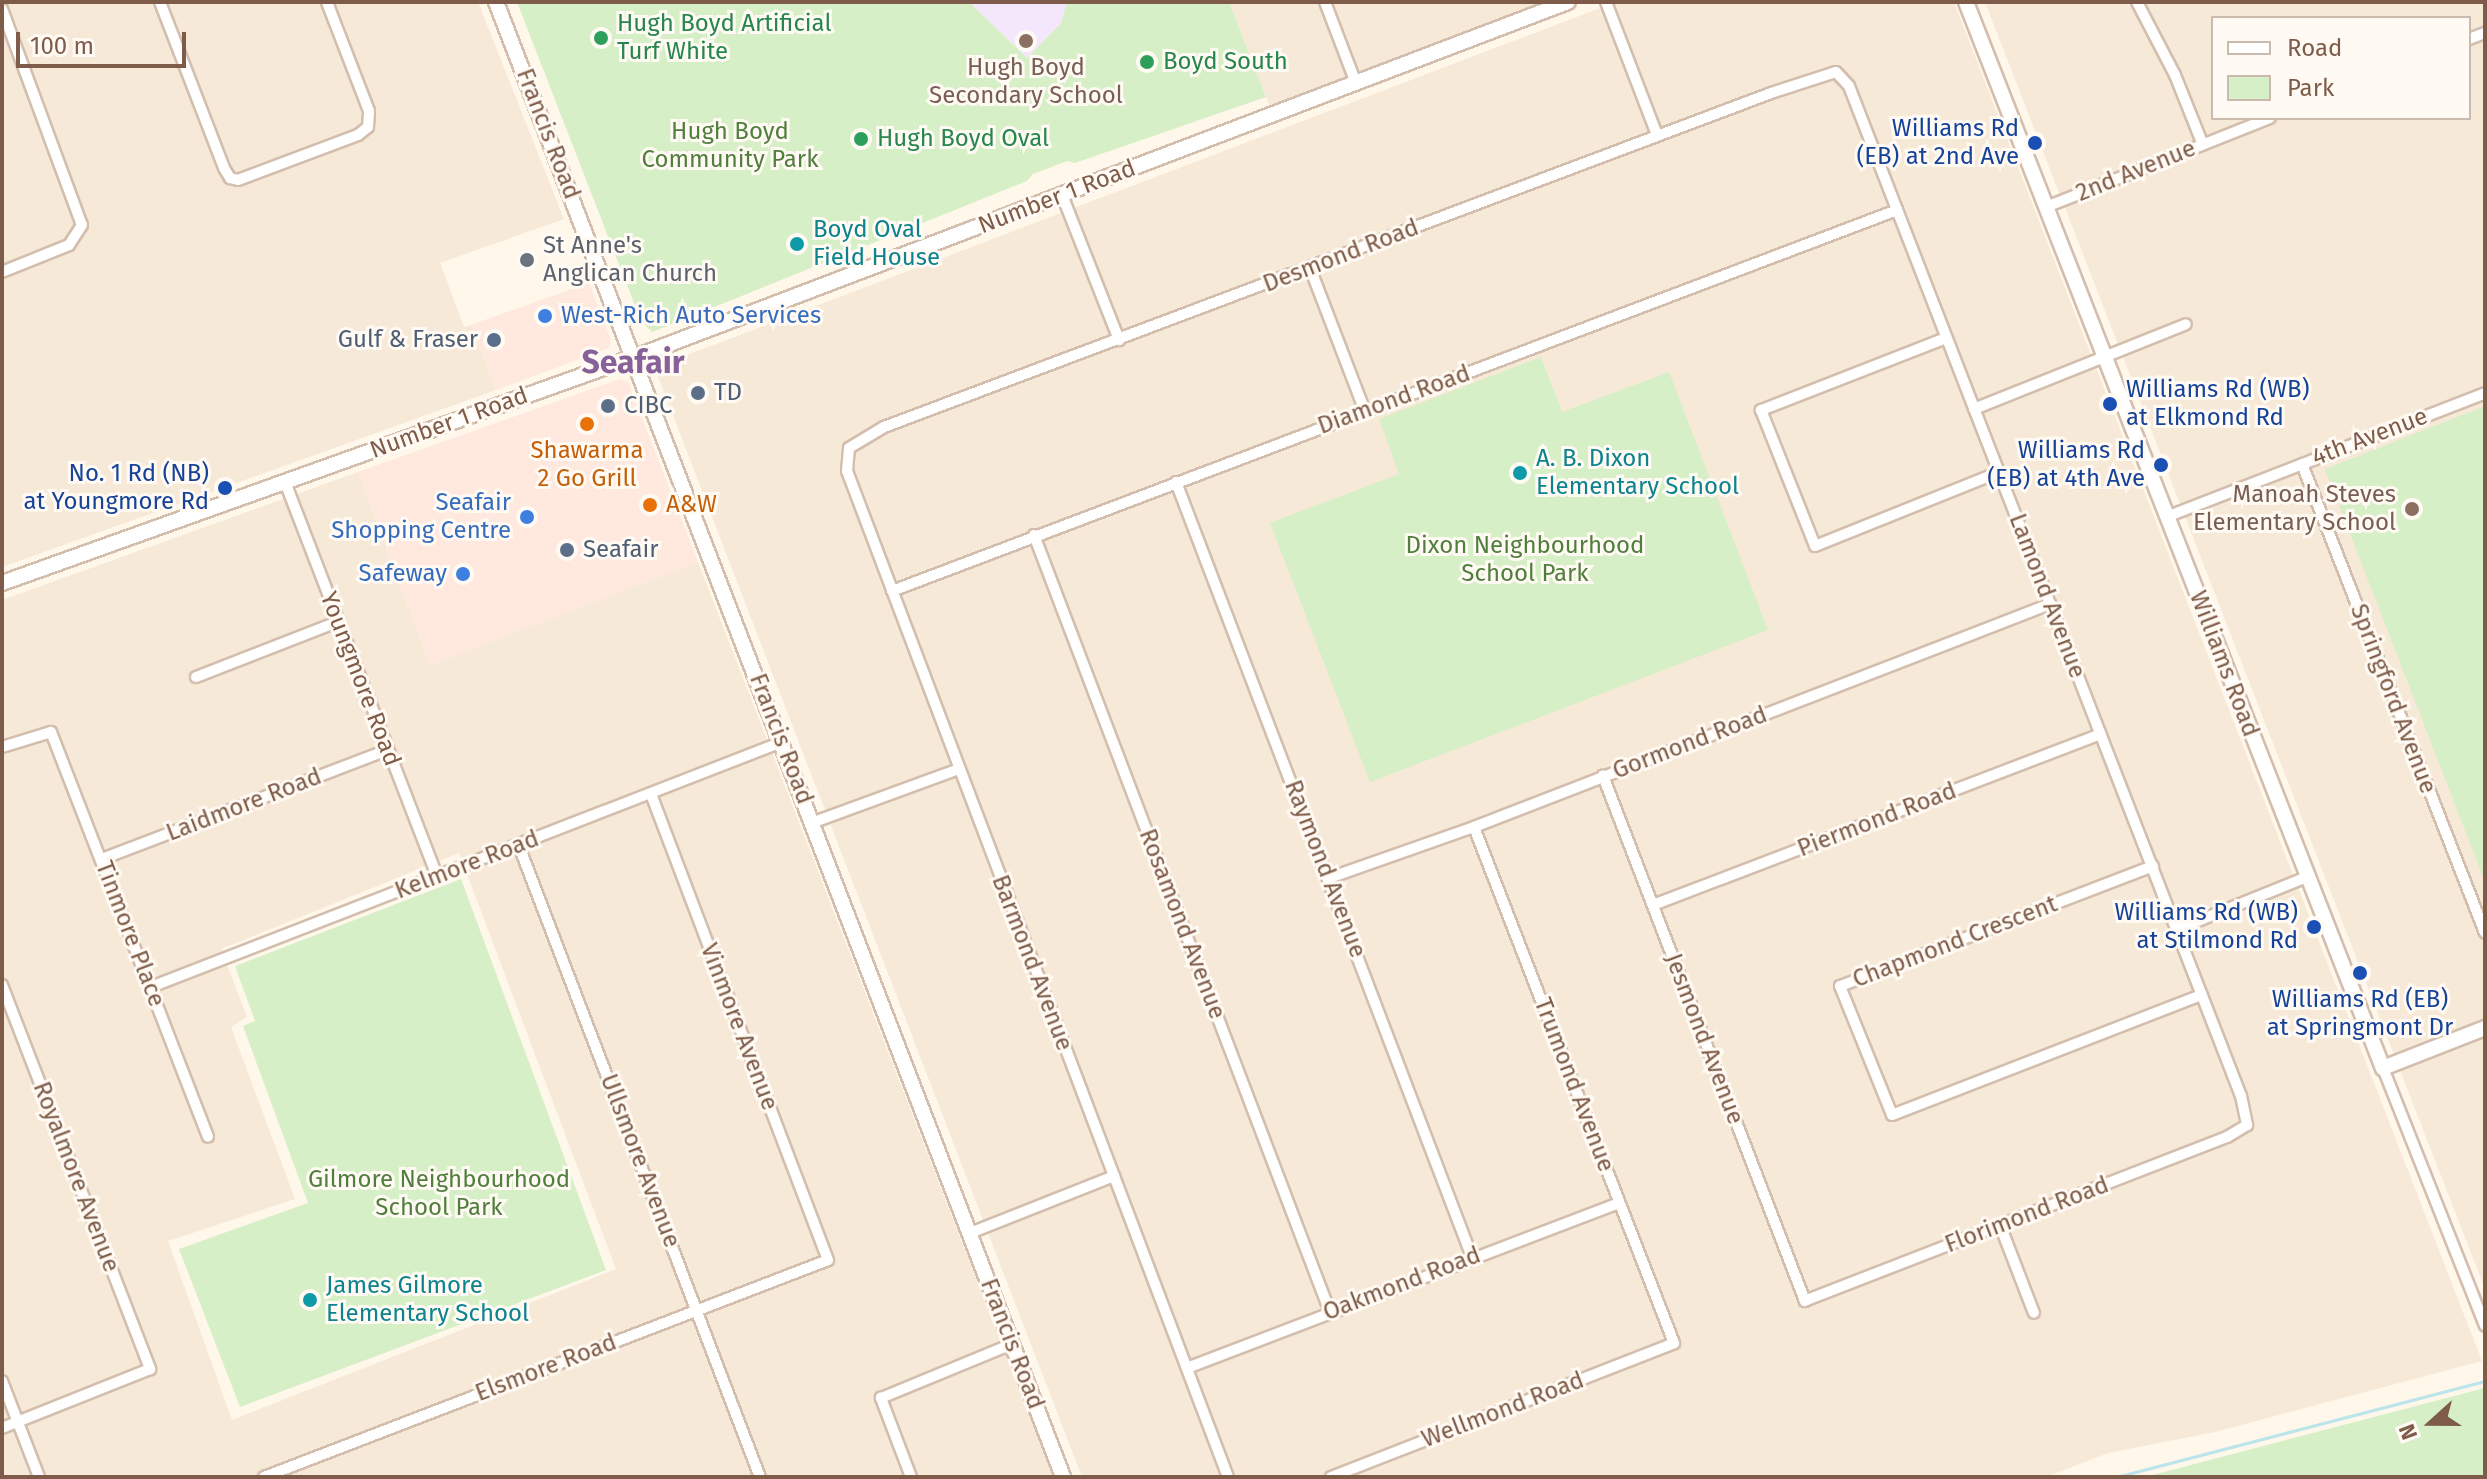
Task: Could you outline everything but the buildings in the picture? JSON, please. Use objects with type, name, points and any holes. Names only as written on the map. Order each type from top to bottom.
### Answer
[{"type":"street","points":[[160,2],[224,168],[233,179],[242,179],[358,135],[368,127],[369,111],[327,2]]},
{"type":"street","name":"Francis Road","points":[[496,2],[814,822],[1063,1477]]},
{"type":"street","points":[[1325,2],[1356,83]]},
{"type":"street","name":"Number 1 Road","points":[[2,583],[635,357],[1568,2]]},
{"type":"street","points":[[1606,2],[1657,135]]},
{"type":"street","name":"Williams Road","points":[[1966,2],[2485,1325]]},
{"type":"street","points":[[2137,2],[2179,84],[2203,145]]},
{"type":"street","points":[[2,9],[78,206],[80,232],[69,245],[2,272]]},
{"type":"street","name":"Desmond Road","points":[[849,448],[884,427],[1657,135],[1824,73],[1836,72]]},
{"type":"street","name":"Lamond Avenue","points":[[1836,72],[1849,86],[2178,929],[2241,1096],[2247,1125]]},
{"type":"street","name":"2nd Avenue","points":[[2046,207],[2265,120]]},
{"type":"street","points":[[1062,195],[1119,340]]},
{"type":"street","name":"Diamond Road","points":[[892,591],[1897,210]]},
{"type":"street","points":[[1310,268],[1365,411]]},
{"type":"street","points":[[1974,409],[2186,324]]},
{"type":"street","points":[[1946,338],[1761,410],[1815,546],[1999,472]]},
{"type":"street","name":"4th Avenue","points":[[2166,517],[2485,393]]},
{"type":"street","name":"Barmond Avenue","points":[[849,448],[847,471],[1228,1477]]},
{"type":"street","name":"Springford Avenue","points":[[2302,464],[2485,933]]},
{"type":"street","name":"Youngmore Road","points":[[285,482],[437,876]]},
{"type":"street","name":"Raymond Avenue","points":[[1176,482],[1472,1257]]},
{"type":"street","name":"Rosamond Avenue","points":[[1034,535],[1330,1312]]},
{"type":"street","name":"Gormond Road","points":[[1329,878],[1474,827],[2050,604]]},
{"type":"street","points":[[196,677],[337,622]]},
{"type":"street","name":"Tinmore Place","points":[[2,747],[51,732],[208,1137]]},
{"type":"street","name":"Piermond Road","points":[[1653,905],[2100,734]]},
{"type":"street","name":"Kelmore Road","points":[[151,987],[782,742]]},
{"type":"street","name":"Laidmore Road","points":[[102,859],[387,750]]},
{"type":"street","points":[[814,822],[959,769]]},
{"type":"street","name":"Jesmond Avenue","points":[[1603,776],[1805,1301]]},
{"type":"street","name":"Vinmore Avenue","points":[[651,795],[828,1260]]},
{"type":"street","name":"Trumond Avenue","points":[[1474,827],[1674,1343]]},
{"type":"street","name":"Ullsmore Avenue","points":[[519,846],[760,1477]]},
{"type":"street","name":"Chapmond Crescent","points":[[2153,866],[1840,986],[1892,1115],[2202,995]]},
{"type":"street","points":[[2178,929],[2307,877]]},
{"type":"street","name":"Royalmore Avenue","points":[[2,985],[150,1369],[18,1422]]},
{"type":"street","points":[[2383,1068],[2485,1028]]},
{"type":"street","name":"Florimond Road","points":[[1805,1301],[2227,1137],[2247,1125]]},
{"type":"street","points":[[970,1233],[1114,1176]]},
{"type":"street","name":"Oakmond Road","points":[[1187,1368],[1619,1203]]},
{"type":"street","points":[[2000,1225],[2034,1313]]},
{"type":"street","name":"Elsmore Road","points":[[264,1477],[828,1260]]},
{"type":"street","name":"Wellmond Road","points":[[1331,1477],[1674,1343]]},
{"type":"street","points":[[911,1477],[881,1398],[1012,1344]]},
{"type":"street","points":[[2,1381],[39,1477]]},
{"type":"street","points":[[2,1428],[18,1422]]},
{"type":"shaded area","points":[[2,2],[478,2],[564,219],[440,263],[464,327],[471,325],[496,390],[2,567]]},
{"type":"shaded area","name":"Hugh Boyd Secondary School","points":[[969,2],[1067,2],[1067,7],[1061,23],[1027,58]]},
{"type":"shaded area","points":[[1229,2],[1558,2],[1272,112]]},
{"type":"shaded area","points":[[1616,2],[1954,2],[2482,1361],[2215,1432],[2108,1453],[2046,1477],[1082,1477],[657,374],[661,365]]},
{"type":"shaded area","points":[[1985,2],[2485,2],[2485,1289]]},
{"type":"shaded area","points":[[589,283],[611,340],[609,348],[496,390],[471,325]]},
{"type":"shaded area","name":"Seafair Shopping Centre","points":[[620,379],[628,382],[698,562],[430,665],[358,472]]},
{"type":"shaded area","points":[[358,472],[430,665],[698,562],[1053,1477],[2,1477],[2,600]],"holes":[[[459,853],[616,1269],[232,1420],[168,1241],[295,1199],[231,1027],[247,1017],[221,949]]]},
{"type":"green space","name":"Hugh Boyd Community Park","points":[[517,2],[969,2],[1027,58],[1061,23],[1067,2],[1229,2],[1266,97],[1075,163],[1067,161],[1033,174],[1027,181],[652,332],[641,321]]},
{"type":"green space","name":"Dixon Neighbourhood School Park","points":[[1541,357],[1562,412],[1669,372],[1768,630],[1370,782],[1270,523],[1399,474],[1379,419]]},
{"type":"green space","points":[[2485,406],[2485,882],[2325,469]]},
{"type":"green space","name":"Gilmore Neighbourhood School Park","points":[[461,879],[606,1270],[240,1407],[179,1249],[308,1203],[243,1026],[255,1021],[235,966]]},
{"type":"green space","points":[[2485,1387],[2485,1477],[2145,1477],[2477,1390]]},
{"type":"waterway","points":[[2116,1477],[2485,1381]]},
{"type":"place","name":"Hugh Boyd Artificial Turf White","points":[[601,38]]},
{"type":"place","name":"Hugh Boyd Secondary School","points":[[1026,41]]},
{"type":"place","name":"Boyd South","points":[[1147,62]]},
{"type":"place","name":"Hugh Boyd Oval","points":[[861,139]]},
{"type":"place","name":"Williams Rd (EB) at 2nd Ave","points":[[2035,143]]},
{"type":"place","name":"Boyd Oval Field House","points":[[797,244]]},
{"type":"place","name":"St Anne's Anglican Church","points":[[527,260]]},
{"type":"place","name":"West-Rich Auto Services","points":[[545,316]]},
{"type":"place","name":"Gulf & Fraser","points":[[494,340]]},
{"type":"place","name":"TD","points":[[698,393]]},
{"type":"place","name":"Williams Rd (WB) at Elkmond Rd","points":[[2110,404]]},
{"type":"place","name":"CIBC","points":[[608,406]]},
{"type":"place","name":"Shawarma 2 Go Grill","points":[[587,424]]},
{"type":"place","name":"Williams Rd (EB) at 4th Ave","points":[[2161,465]]},
{"type":"place","name":"A. B. Dixon Elementary School","points":[[1520,473]]},
{"type":"place","name":"No. 1 Rd (NB) at Youngmore Rd","points":[[225,488]]},
{"type":"place","name":"A&W","points":[[650,505]]},
{"type":"place","name":"Manoah Steves Elementary School","points":[[2412,509]]},
{"type":"place","name":"Seafair Shopping Centre","points":[[527,517]]},
{"type":"place","name":"Seafair","points":[[567,550]]},
{"type":"place","name":"Safeway","points":[[463,574]]},
{"type":"place","name":"Williams Rd (WB) at Stilmond Rd","points":[[2314,927]]},
{"type":"place","name":"Williams Rd (EB) at Springmont Dr","points":[[2360,973]]},
{"type":"place","name":"James Gilmore Elementary School","points":[[310,1300]]},
{"type":"district","name":"Seafair","points":[[633,362]]}]
